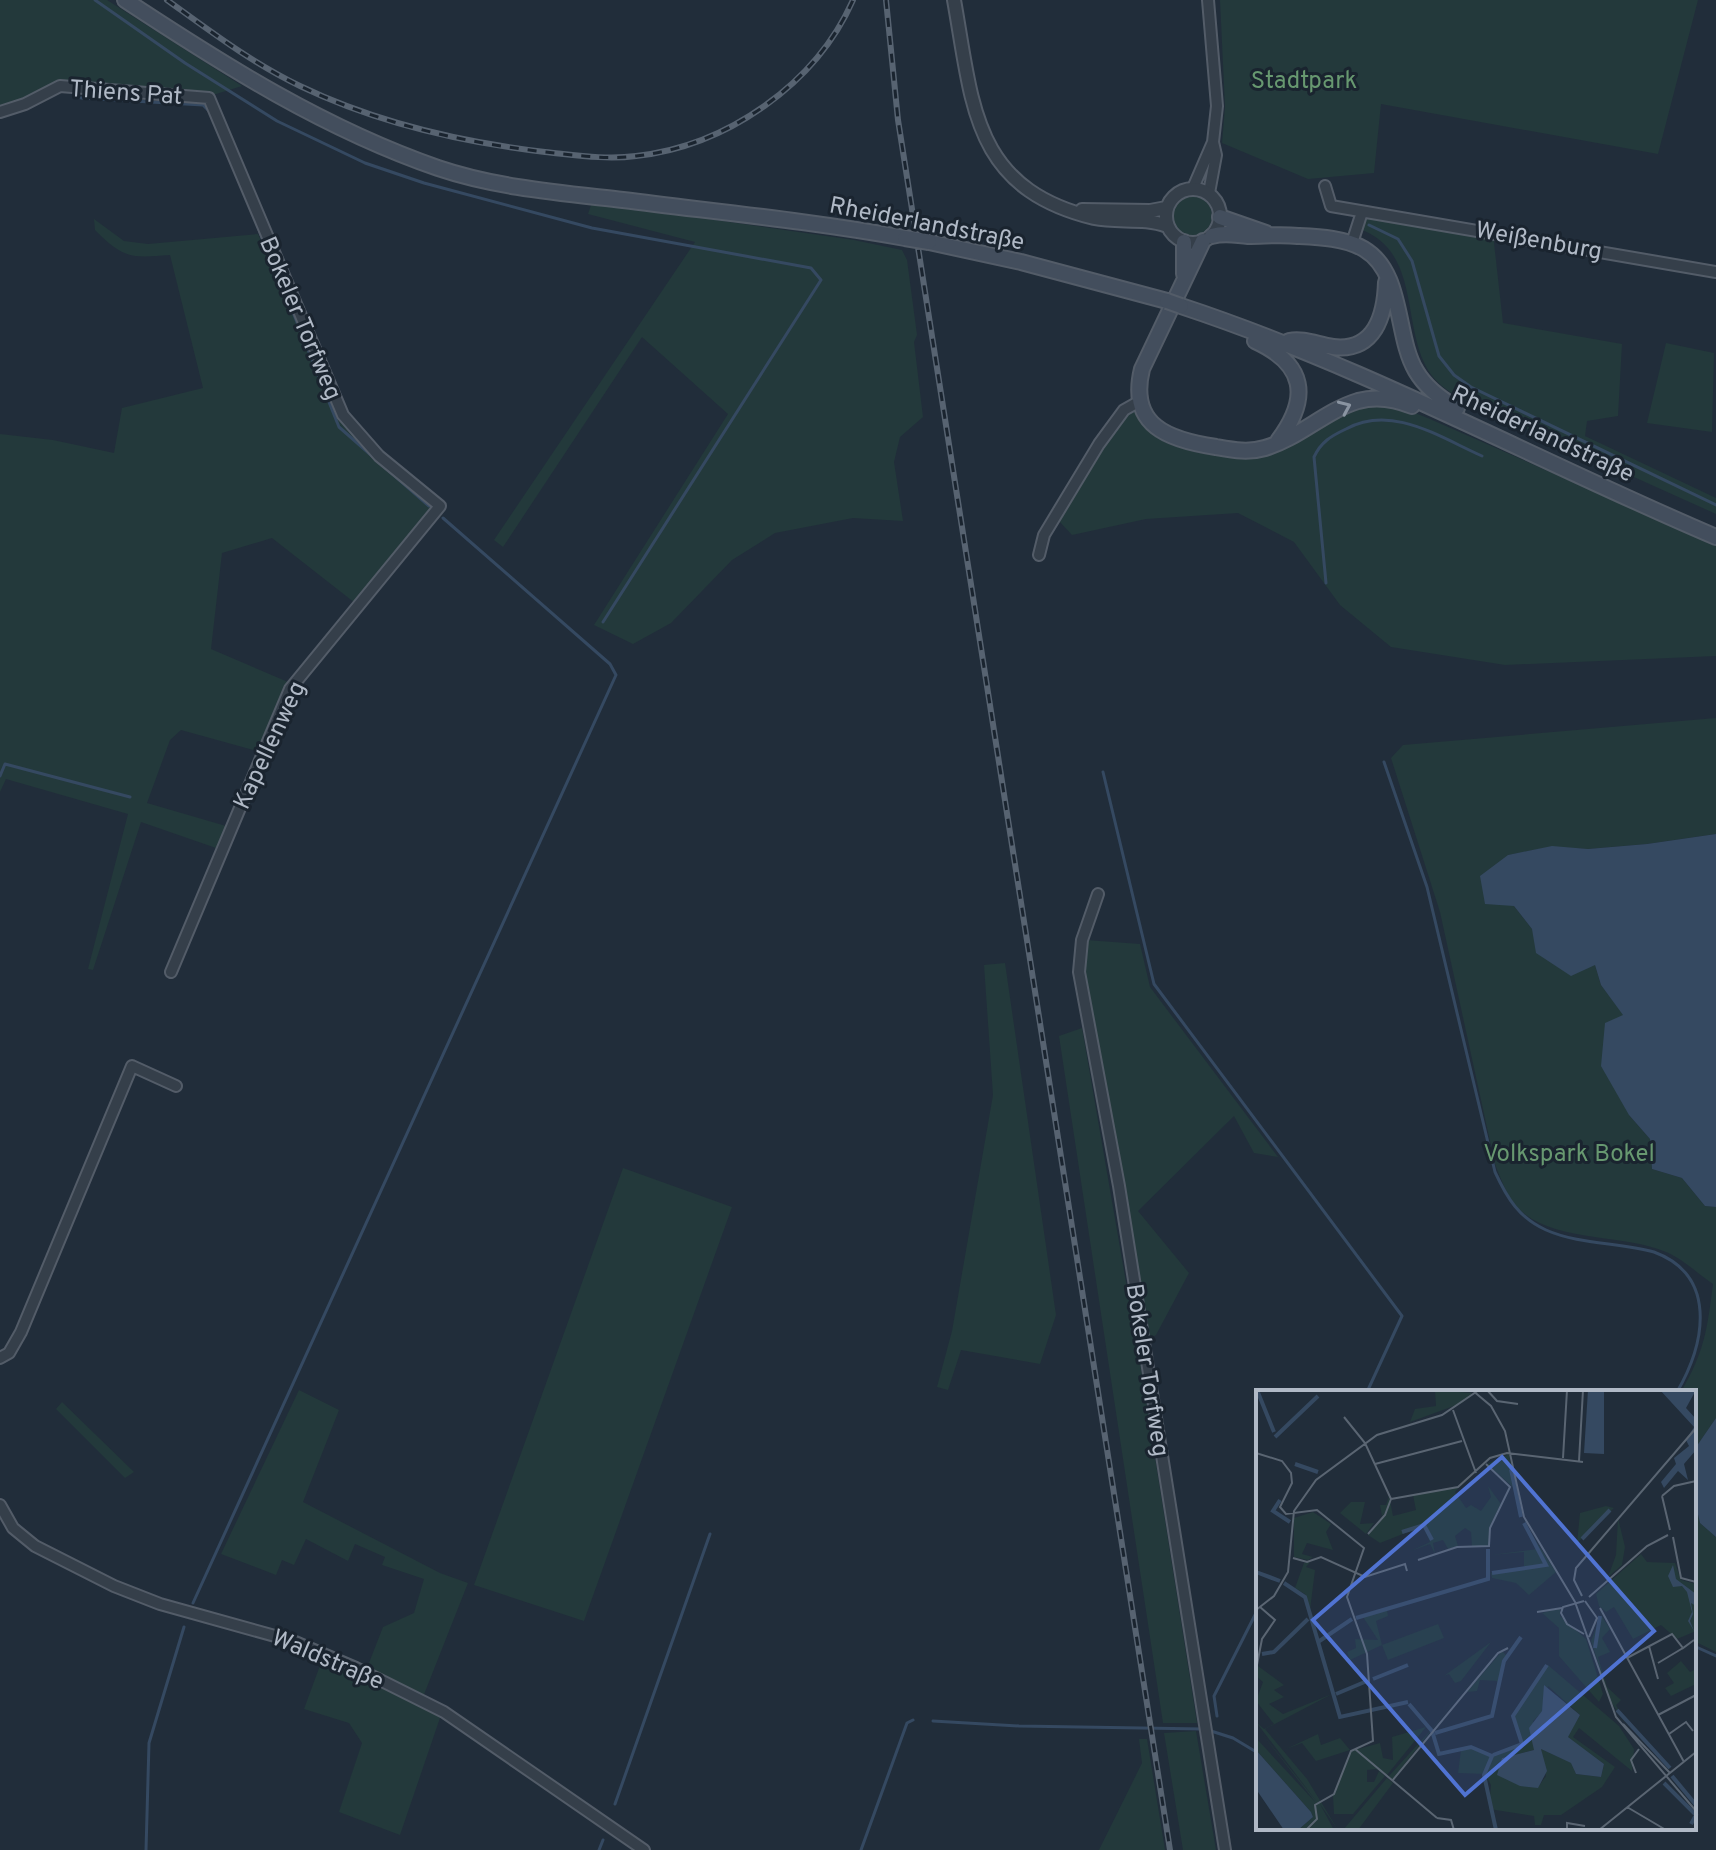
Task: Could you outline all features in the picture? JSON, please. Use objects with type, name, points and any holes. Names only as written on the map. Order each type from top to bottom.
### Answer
[{"type":"main road","name":"Rheiderlandstraße","points":[[125,0],[217,61],[290,103],[341,129],[441,169],[547,191],[929,242],[1021,262],[1174,303],[1282,342],[1442,410],[1716,537]]},
{"type":"main road","points":[[1220,217],[1267,233]]},
{"type":"main road","points":[[1442,410],[1429,414],[1400,401],[1360,401],[1339,409],[1298,434],[1251,451],[1240,451],[1185,443],[1162,432],[1152,424],[1140,401],[1138,384],[1183,282],[1207,238],[1221,233],[1309,236],[1352,243],[1373,255],[1396,296],[1409,356],[1416,372],[1435,394],[1464,412],[1474,425]]},
{"type":"main road","points":[[1183,282],[1184,242]]},
{"type":"main road","points":[[1282,342],[1299,339],[1338,348],[1355,345],[1366,338],[1382,317],[1387,278]]},
{"type":"main road","points":[[1233,324],[1244,335],[1283,357],[1297,379],[1300,399],[1296,414],[1276,443]]},
{"type":"street","points":[[954,0],[980,127],[992,152],[1014,180],[1041,199],[1070,211],[1097,219],[1150,221],[1167,226]]},
{"type":"street","points":[[1193,188],[1213,142],[1217,106],[1208,0]]},
{"type":"street","name":"Thiens Pat","points":[[0,112],[25,104],[60,86],[209,98]]},
{"type":"street","name":"Bokeler Torfweg","points":[[209,98],[343,415],[379,456],[440,506]]},
{"type":"street","points":[[1209,193],[1216,155],[1213,142]]},
{"type":"street","name":"Weißenburg","points":[[1325,186],[1331,206],[1521,236],[1716,272]]},
{"type":"street","points":[[1193,188],[1209,193],[1219,208],[1220,217],[1207,238],[1184,242],[1177,239],[1167,226],[1166,208],[1176,194],[1193,188]]},
{"type":"street","points":[[1070,211],[1150,211],[1166,208]]},
{"type":"street","points":[[1352,243],[1362,212]]},
{"type":"street","points":[[1039,555],[1044,535],[1099,444],[1124,410],[1140,401]]},
{"type":"street","name":"Kapellenweg","points":[[171,972],[290,689],[440,506]]},
{"type":"street","name":"Bokeler Torfweg","points":[[1098,894],[1082,940],[1079,972],[1119,1186],[1225,1850]]},
{"type":"street","points":[[0,1358],[9,1353],[21,1332],[132,1066],[176,1086]]},
{"type":"street","name":"Waldstraße","points":[[0,1505],[13,1528],[35,1546],[114,1586],[160,1604],[293,1641],[444,1712],[644,1850]]},
{"type":"green space","points":[[0,0],[107,0],[242,86],[213,95],[58,83],[0,109]]},
{"type":"green space","name":"Stadtpark","points":[[1220,0],[1698,0],[1658,154],[1381,104],[1374,173],[1308,179],[1222,143],[1225,107]]},
{"type":"green space","points":[[1192,196],[1206,202],[1212,216],[1206,230],[1192,236],[1178,230],[1172,216],[1178,202]]},
{"type":"green space","points":[[592,202],[854,240],[902,250],[907,260],[917,335],[914,342],[923,417],[900,437],[894,462],[903,521],[853,518],[775,533],[732,560],[671,623],[633,644],[594,625],[728,414],[642,337],[503,547],[494,540],[695,242],[588,214]]},
{"type":"green space","points":[[1369,217],[1493,234],[1503,323],[1622,344],[1618,416],[1587,421],[1585,436],[1716,498],[1716,514],[1461,399],[1443,386],[1428,370],[1420,352],[1407,291],[1393,254],[1379,240],[1360,229]]},
{"type":"green space","points":[[94,219],[124,241],[148,244],[258,234],[339,417],[435,507],[355,603],[272,538],[222,553],[211,649],[288,682],[257,751],[181,730],[170,740],[147,803],[226,826],[216,848],[141,822],[93,970],[88,969],[128,814],[6,779],[0,792],[0,434],[53,440],[114,453],[122,408],[203,388],[170,255],[137,256],[121,251],[95,230]]},
{"type":"green space","points":[[1666,343],[1714,353],[1712,432],[1647,423]]},
{"type":"green space","points":[[1382,404],[1400,407],[1430,419],[1716,545],[1716,656],[1505,665],[1391,647],[1340,605],[1294,542],[1238,513],[1146,519],[1072,535],[1059,521],[1118,423],[1129,413],[1137,412],[1154,434],[1171,445],[1215,455],[1246,457],[1270,453],[1338,417]]},
{"type":"green space","name":"Volkspark Bokel","points":[[1716,718],[1716,834],[1588,849],[1552,847],[1508,855],[1514,906],[1532,929],[1595,965],[1601,985],[1624,1015],[1629,1115],[1650,1139],[1652,1169],[1682,1178],[1705,1206],[1716,1207],[1716,1418],[1696,1447],[1696,1390],[1682,1390],[1704,1340],[1713,1284],[1666,1252],[1549,1227],[1532,1219],[1511,1199],[1495,1164],[1440,912],[1391,758],[1403,745]]},
{"type":"green space","points":[[1086,940],[1140,944],[1150,987],[1278,1157],[1254,1153],[1234,1116],[1138,1211],[1189,1273],[1156,1335],[1150,1339],[1084,971]]},
{"type":"green space","points":[[1005,963],[1056,1315],[1040,1364],[961,1350],[948,1390],[937,1387],[952,1331],[993,1095],[984,965]]},
{"type":"green space","points":[[1082,1028],[1141,1369],[1197,1723],[1163,1723],[1059,1036]]},
{"type":"green space","points":[[623,1168],[732,1207],[584,1621],[474,1585]]},
{"type":"green space","points":[[299,1390],[339,1410],[303,1502],[440,1573],[468,1583],[423,1697],[367,1668],[383,1627],[414,1613],[424,1579],[382,1565],[385,1557],[355,1544],[348,1561],[306,1539],[294,1565],[282,1560],[276,1575],[221,1554]]},
{"type":"green space","points":[[62,1402],[134,1472],[125,1478],[56,1409]]},
{"type":"green space","points":[[1696,1506],[1700,1523],[1716,1537],[1716,1652],[1696,1642]]},
{"type":"green space","points":[[322,1660],[441,1715],[400,1835],[339,1812],[362,1743],[349,1723],[304,1709]]},
{"type":"green space","points":[[1196,1731],[1216,1850],[1183,1850],[1164,1733]]},
{"type":"green space","points":[[1139,1739],[1147,1739],[1165,1850],[1099,1850],[1142,1763]]},
{"type":"water","points":[[1716,834],[1716,1207],[1705,1206],[1682,1178],[1652,1169],[1650,1139],[1629,1115],[1601,1066],[1605,1023],[1623,1015],[1601,985],[1595,965],[1571,976],[1536,953],[1532,929],[1514,906],[1485,904],[1480,876],[1508,855],[1552,846],[1588,849]]},
{"type":"water","points":[[1716,1418],[1716,1537],[1700,1523],[1696,1506],[1696,1447]]},
{"type":"waterway","points":[[95,0],[185,63],[277,121],[365,163],[424,183],[592,228],[811,268],[821,280],[603,622]]},
{"type":"waterway","points":[[81,98],[203,105],[210,112]]},
{"type":"waterway","points":[[255,219],[264,243]]},
{"type":"waterway","points":[[1369,225],[1398,239],[1412,261],[1439,356],[1454,375],[1471,387],[1716,505]]},
{"type":"waterway","points":[[270,255],[339,427],[429,506]]},
{"type":"waterway","points":[[1326,583],[1314,457],[1327,440],[1363,422],[1381,420],[1415,426],[1482,456]]},
{"type":"waterway","points":[[193,1603],[616,675],[610,664],[443,518]]},
{"type":"waterway","points":[[1384,762],[1427,887],[1495,1172],[1515,1206],[1528,1220],[1546,1230],[1572,1238],[1654,1252],[1674,1262],[1688,1276],[1700,1311],[1699,1331],[1695,1351],[1678,1390]]},
{"type":"waterway","points":[[0,776],[5,764],[130,797]]},
{"type":"waterway","points":[[1103,772],[1154,984],[1402,1316],[1368,1390]]},
{"type":"waterway","points":[[615,1804],[710,1534]]},
{"type":"waterway","points":[[1217,1716],[1214,1696],[1256,1613]]},
{"type":"waterway","points":[[146,1850],[149,1743],[184,1627]]},
{"type":"waterway","points":[[1696,1647],[1716,1656]]},
{"type":"waterway","points":[[861,1850],[907,1723],[913,1720]]},
{"type":"waterway","points":[[933,1721],[1019,1726],[1203,1729]]},
{"type":"waterway","points":[[1211,1731],[1233,1738],[1256,1752]]},
{"type":"waterway","points":[[599,1850],[603,1840]]},
{"type":"railway","points":[[167,0],[265,67],[359,111],[482,143],[590,157],[636,156],[670,150],[735,124],[765,106],[792,84],[837,30],[853,0]]},
{"type":"railway","points":[[886,0],[898,120],[1170,1850]]}]
